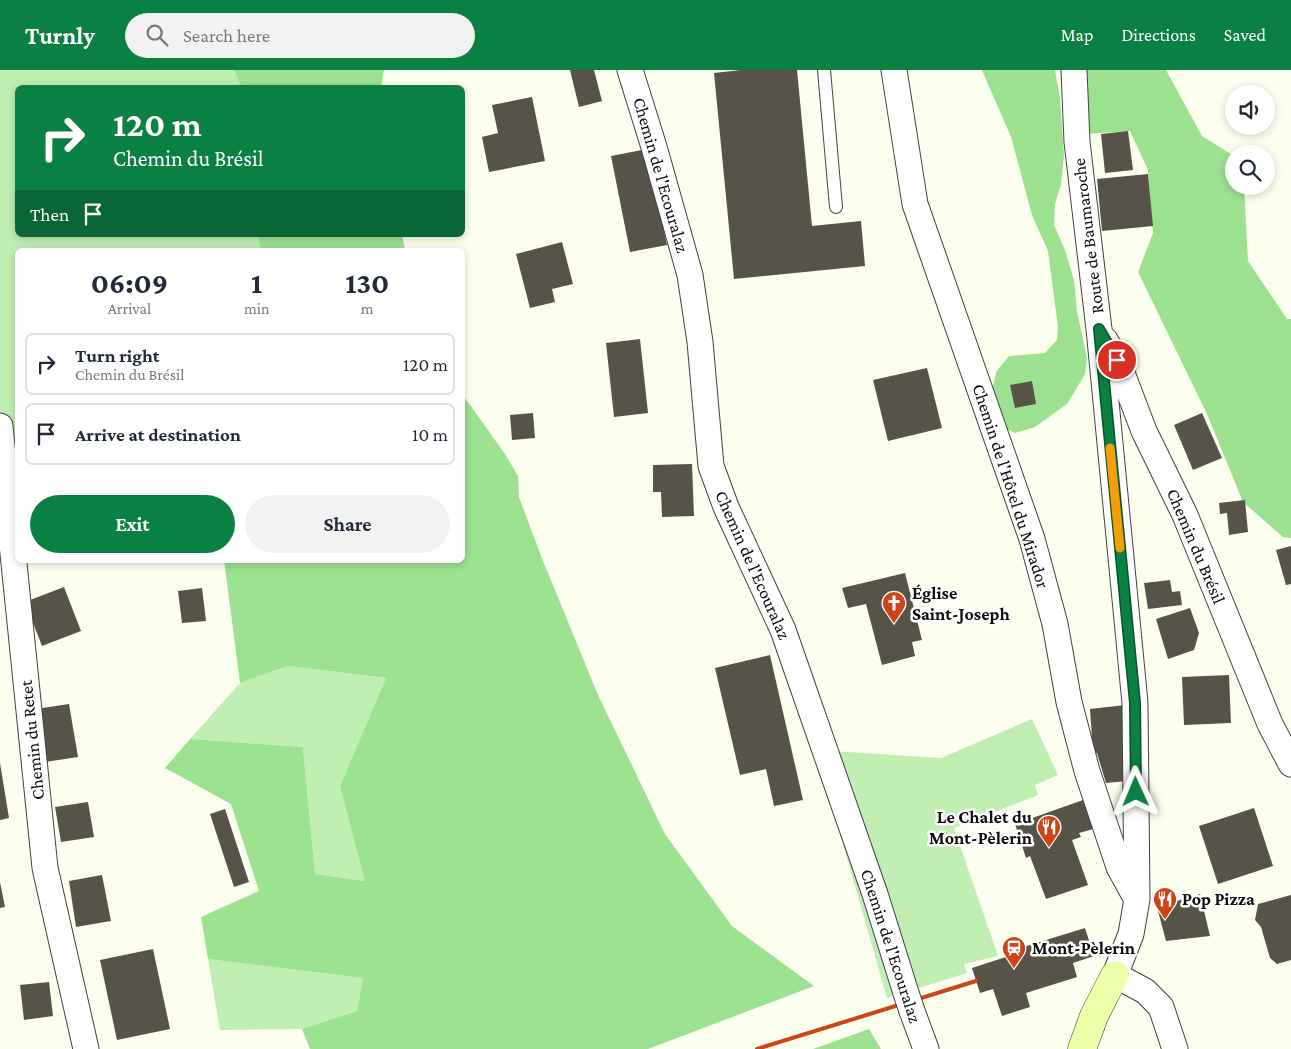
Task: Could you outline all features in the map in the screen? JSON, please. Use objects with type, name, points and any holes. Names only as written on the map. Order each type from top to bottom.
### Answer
[{"type":"street","name":"Chemin de l'Ecouralaz","points":[[630,70],[690,275],[700,342],[710,466],[726,507],[783,630],[875,894],[926,1049]]},
{"type":"street","name":"Chemin de l'Hôtel du Mirador","points":[[894,70],[915,204],[1032,539],[1055,624],[1069,702],[1087,771],[1119,867],[1137,899]]},
{"type":"street","name":"Route de Baumaroche","points":[[1074,70],[1077,142],[1099,329],[1135,703],[1137,899],[1131,934],[1115,975],[1094,1016],[1082,1049]]},
{"type":"street","name":"Chemin du Brésil","points":[[1099,329],[1117,360],[1144,431],[1185,515],[1270,724],[1291,764]]},
{"type":"street","name":"Chemin du Retet","points":[[0,426],[45,868],[86,1049]]},
{"type":"street","points":[[1115,975],[1145,991],[1161,1007],[1175,1049]]},
{"type":"lane","points":[[824,70],[836,207]]},
{"type":"green space","points":[[0,70],[234,70],[241,85],[15,85],[15,237],[258,237],[260,248],[15,248],[15,454],[7,454],[0,435]]},
{"type":"green space","points":[[234,70],[384,70],[381,85],[241,85]]},
{"type":"green space","points":[[982,70],[1055,70],[1060,98],[1064,156],[1061,184],[1055,204],[1054,225],[1065,250],[1074,280],[1077,311],[1087,358],[1085,374],[1067,404],[1035,427],[1015,433],[1004,428],[991,397],[996,372],[1009,356],[1045,353],[1057,340],[1058,327],[1048,251],[1032,215],[1011,137]]},
{"type":"green space","points":[[1086,70],[1166,70],[1202,136],[1225,150],[1225,195],[1244,195],[1248,261],[1287,319],[1291,319],[1291,538],[1283,537],[1243,502],[1207,414],[1138,272],[1153,233],[1148,170],[1130,131],[1085,134]]},
{"type":"green space","points":[[258,237],[402,237],[405,248],[260,248]]},
{"type":"green space","points":[[465,398],[505,454],[518,476],[519,497],[598,695],[665,834],[732,926],[814,986],[648,1049],[310,1049],[302,1029],[357,1011],[363,978],[208,959],[201,917],[259,891],[231,804],[165,768],[190,739],[303,747],[315,874],[365,881],[340,786],[386,678],[288,666],[240,683],[224,563],[465,563]]},
{"type":"green space","points":[[288,666],[386,678],[340,786],[366,881],[315,874],[303,747],[190,739],[240,683]]},
{"type":"green space","points":[[1032,719],[1058,775],[1035,785],[1038,795],[954,828],[998,956],[964,964],[967,973],[887,998],[816,750],[941,758]]},
{"type":"green space","points":[[208,959],[363,978],[357,1011],[302,1029],[220,1030]]},
{"type":"green space","points":[[869,1029],[881,1049],[813,1049]]},
{"type":"building","points":[[570,70],[594,70],[602,101],[579,107]]},
{"type":"building","points":[[741,70],[797,70],[812,226],[861,221],[865,266],[734,279],[714,73]]},
{"type":"building","points":[[532,97],[545,161],[489,172],[482,137],[498,133],[492,105]]},
{"type":"building","points":[[1128,131],[1133,170],[1105,173],[1101,134]]},
{"type":"building","points":[[647,149],[667,245],[630,252],[611,156]]},
{"type":"building","points":[[1148,174],[1153,226],[1102,231],[1097,179]]},
{"type":"building","points":[[562,242],[573,284],[552,289],[555,302],[530,308],[516,254]]},
{"type":"building","points":[[640,339],[648,413],[614,417],[606,343]]},
{"type":"building","points":[[927,368],[942,428],[888,441],[873,380]]},
{"type":"building","points":[[1032,381],[1036,404],[1015,408],[1010,385]]},
{"type":"building","points":[[533,413],[535,438],[512,440],[510,415]]},
{"type":"building","points":[[1202,413],[1222,458],[1193,470],[1174,425]]},
{"type":"building","points":[[692,464],[694,516],[662,517],[661,492],[653,492],[653,465]]},
{"type":"building","points":[[1245,500],[1248,532],[1229,535],[1227,513],[1220,514],[1219,503]]},
{"type":"building","points":[[1291,546],[1291,584],[1286,585],[1276,550]]},
{"type":"building","name":"Église Saint-Joseph","points":[[905,573],[922,640],[912,642],[915,656],[882,665],[866,604],[848,608],[842,588]]},
{"type":"building","points":[[1170,580],[1172,592],[1180,591],[1182,605],[1148,609],[1144,583]]},
{"type":"building","points":[[64,587],[81,631],[42,646],[25,602]]},
{"type":"building","points":[[202,588],[206,621],[182,623],[178,591]]},
{"type":"building","points":[[1190,608],[1199,633],[1194,650],[1168,659],[1156,619]]},
{"type":"building","points":[[770,655],[803,800],[774,806],[766,769],[740,775],[715,668]]},
{"type":"building","points":[[1229,675],[1231,723],[1184,725],[1182,677]]},
{"type":"building","points":[[69,704],[78,757],[45,762],[36,709]]},
{"type":"building","points":[[1125,705],[1127,781],[1106,783],[1097,753],[1093,753],[1090,709]]},
{"type":"building","points":[[0,763],[9,818],[0,820]]},
{"type":"building","name":"Le Chalet du Mont-Pèlerin","points":[[1083,800],[1093,829],[1079,833],[1081,837],[1072,840],[1088,885],[1046,899],[1030,856],[1026,858],[1015,824]]},
{"type":"building","points":[[88,802],[94,837],[61,842],[55,807]]},
{"type":"building","points":[[1254,808],[1273,866],[1218,884],[1199,826]]},
{"type":"building","points":[[225,809],[249,882],[234,887],[210,814]]},
{"type":"building","points":[[102,875],[111,921],[76,927],[69,881]]},
{"type":"building","points":[[0,882],[5,907],[0,908]]},
{"type":"building","points":[[1200,894],[1210,936],[1166,941],[1157,907]]},
{"type":"building","points":[[1291,895],[1291,960],[1277,964],[1270,958],[1261,927],[1255,920],[1258,904]]},
{"type":"building","points":[[1085,928],[1094,956],[1073,963],[1077,977],[1026,993],[1030,1007],[1002,1016],[993,989],[980,993],[972,968],[1012,955],[1010,951]]},
{"type":"building","points":[[153,949],[170,1029],[117,1040],[100,960]]},
{"type":"building","points":[[49,982],[53,1016],[24,1020],[20,985]]},
{"type":"railway","points":[[757,1049],[976,981]]},
{"type":"slow traffic","points":[[1110,448],[1120,548]]},
{"type":"place","name":"Église Saint-Joseph","points":[[894,624]]},
{"type":"place","name":"Le Chalet du Mont-Pèlerin","points":[[1049,848]]},
{"type":"place","name":"Pop Pizza","points":[[1165,920]]},
{"type":"place","name":"Mont-Pèlerin","points":[[1014,969]]},
{"type":"route","points":[[1117,360],[1099,329],[1135,703],[1136,792]]}]
